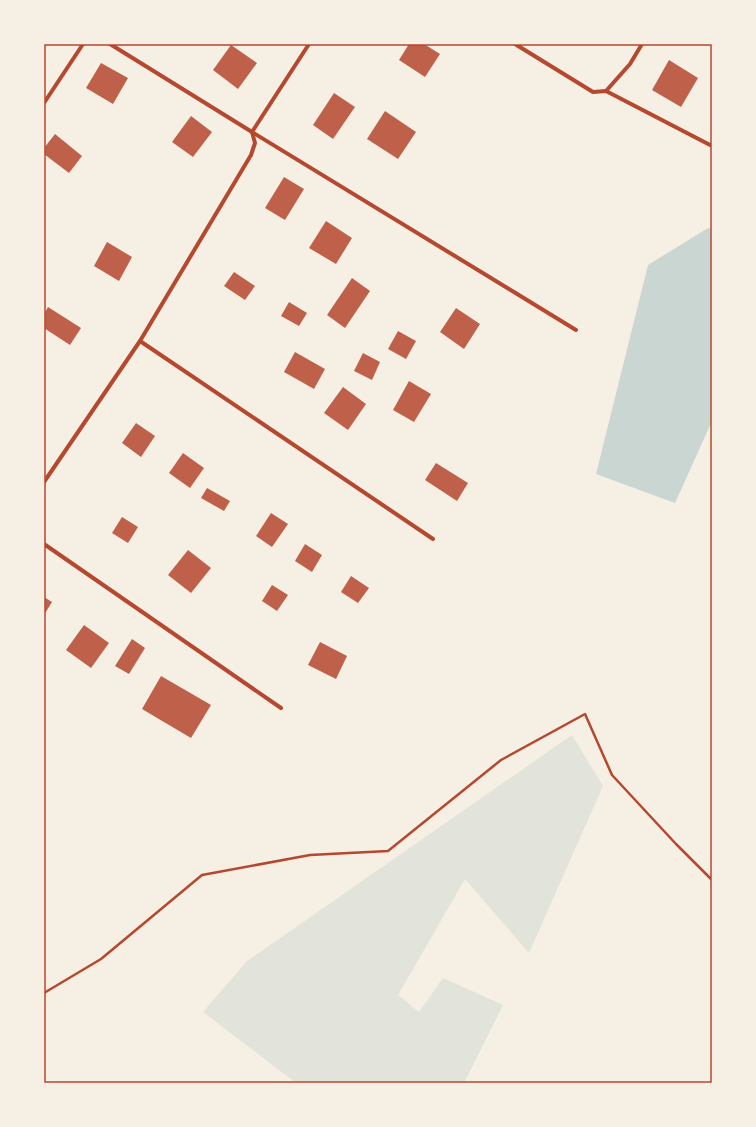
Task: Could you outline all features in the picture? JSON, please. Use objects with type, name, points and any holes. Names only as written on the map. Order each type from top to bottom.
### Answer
[{"type":"street","points":[[44,103],[83,44]]},
{"type":"street","points":[[110,44],[576,330]]},
{"type":"street","points":[[44,482],[140,341],[251,155],[255,143],[252,132],[309,44]]},
{"type":"street","points":[[515,44],[593,92],[606,91],[712,146]]},
{"type":"street","points":[[606,91],[630,64],[642,44]]},
{"type":"street","points":[[140,341],[433,539]]},
{"type":"street","points":[[44,544],[281,708]]},
{"type":"path","points":[[44,993],[101,959],[202,875],[310,855],[388,851],[501,760],[585,714],[612,775],[676,844],[712,880]]},
{"type":"shaded area","points":[[708,228],[712,230],[712,421],[675,503],[596,474],[648,265]]},
{"type":"shaded area","points":[[572,735],[603,786],[529,953],[465,879],[398,995],[419,1012],[443,978],[503,1005],[464,1083],[296,1083],[203,1012],[247,961]]},
{"type":"building","points":[[409,44],[424,44],[440,54],[425,77],[399,60]]},
{"type":"building","points":[[231,45],[257,63],[238,89],[213,70]]},
{"type":"building","points":[[669,60],[698,78],[681,107],[652,90]]},
{"type":"building","points":[[101,63],[128,78],[113,104],[86,88]]},
{"type":"building","points":[[334,93],[355,107],[333,139],[313,125]]},
{"type":"building","points":[[385,111],[416,132],[398,159],[367,139]]},
{"type":"building","points":[[191,116],[212,132],[193,157],[172,142]]},
{"type":"building","points":[[55,134],[82,156],[69,173],[44,154],[44,148]]},
{"type":"building","points":[[284,177],[304,189],[285,220],[265,208]]},
{"type":"building","points":[[326,221],[352,238],[336,264],[309,248]]},
{"type":"building","points":[[107,242],[132,257],[119,281],[94,266]]},
{"type":"building","points":[[234,272],[255,286],[245,300],[224,286]]},
{"type":"building","points":[[352,278],[370,291],[345,328],[327,315]]},
{"type":"building","points":[[289,302],[307,313],[299,326],[281,316]]},
{"type":"building","points":[[48,307],[81,328],[70,345],[44,328],[44,314]]},
{"type":"building","points":[[456,308],[480,324],[464,349],[440,332]]},
{"type":"building","points":[[398,331],[416,341],[406,359],[388,349]]},
{"type":"building","points":[[295,352],[325,369],[314,389],[284,372]]},
{"type":"building","points":[[363,353],[380,362],[372,380],[354,371]]},
{"type":"building","points":[[409,381],[431,394],[414,422],[393,410]]},
{"type":"building","points":[[343,387],[366,404],[348,430],[324,413]]},
{"type":"building","points":[[136,423],[155,436],[141,457],[122,443]]},
{"type":"building","points":[[183,453],[204,468],[190,488],[169,473]]},
{"type":"building","points":[[436,463],[468,483],[457,501],[425,480]]},
{"type":"building","points":[[207,488],[230,501],[224,511],[201,498]]},
{"type":"building","points":[[271,513],[288,524],[272,547],[256,536]]},
{"type":"building","points":[[122,517],[138,527],[128,543],[112,533]]},
{"type":"building","points":[[305,544],[322,555],[312,572],[295,561]]},
{"type":"building","points":[[188,550],[211,568],[191,593],[168,575]]},
{"type":"building","points":[[351,576],[369,588],[358,603],[341,592]]},
{"type":"building","points":[[272,585],[288,595],[277,611],[262,601]]},
{"type":"building","points":[[44,597],[52,602],[44,615]]},
{"type":"building","points":[[84,625],[109,643],[91,668],[66,650]]},
{"type":"building","points":[[132,639],[145,648],[129,674],[115,666]]},
{"type":"building","points":[[320,642],[347,656],[336,679],[308,665]]},
{"type":"building","points":[[161,676],[211,705],[191,738],[142,709]]}]
